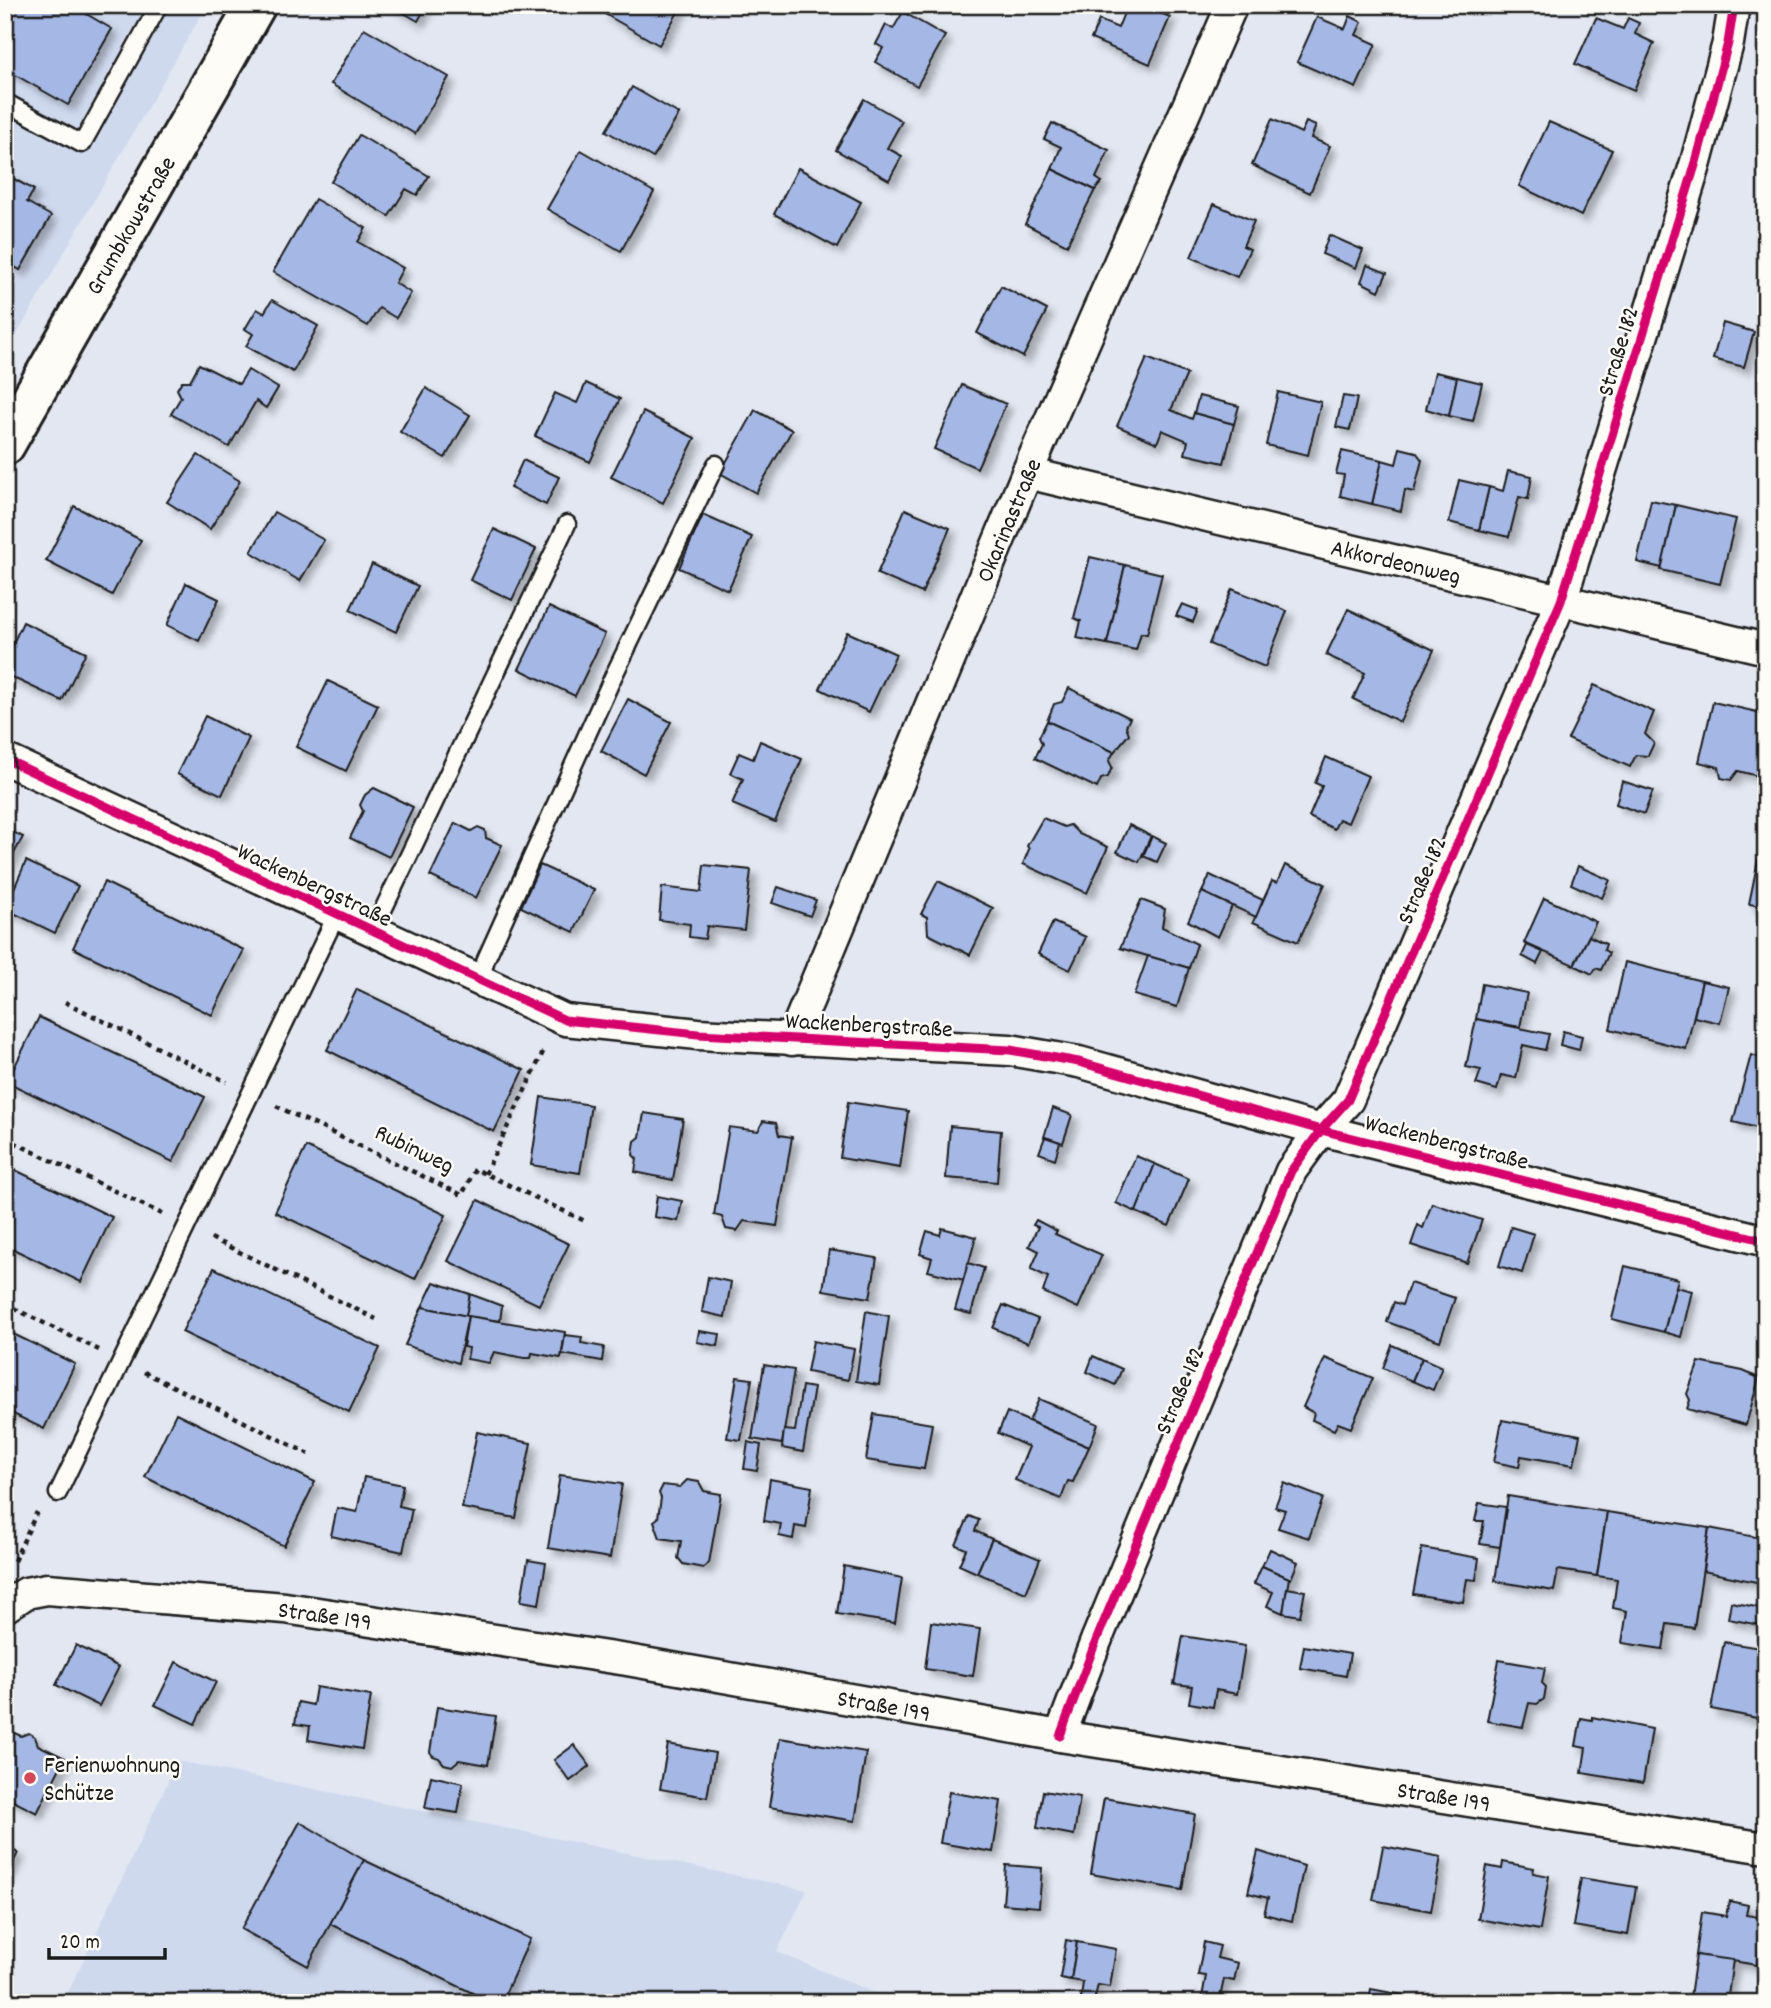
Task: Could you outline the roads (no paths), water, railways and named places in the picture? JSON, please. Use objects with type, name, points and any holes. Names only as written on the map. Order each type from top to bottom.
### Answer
[{"type":"street","name":"Grumbkowstraße","points":[[5,445],[256,5]]},
{"type":"street","name":"Okarinastraße","points":[[792,1040],[1027,473],[1232,5]]},
{"type":"street","name":"Straße 182","points":[[1059,1737],[1096,1641],[1286,1184],[1321,1130],[1348,1100],[1561,601],[1696,162],[1728,43],[1734,5]]},
{"type":"street","name":"Akkordeonweg","points":[[1027,473],[1766,649]]},
{"type":"street","name":"Wackenbergstraße","points":[[5,759],[372,933],[565,1020],[698,1034],[1010,1050],[1079,1062],[1321,1130],[1766,1241]]},
{"type":"street","name":"Straße 199","points":[[5,1607],[26,1593],[47,1589],[285,1608],[627,1660],[1059,1737],[1766,1848]]},
{"type":"lane","points":[[5,102],[82,144],[159,5]]},
{"type":"lane","points":[[480,981],[486,958],[613,677],[716,464]]},
{"type":"lane","points":[[372,933],[567,524]]},
{"type":"lane","points":[[58,1493],[336,916]]},
{"type":"place","name":"Ferienwohnung Schütze","points":[[30,1778]]}]
